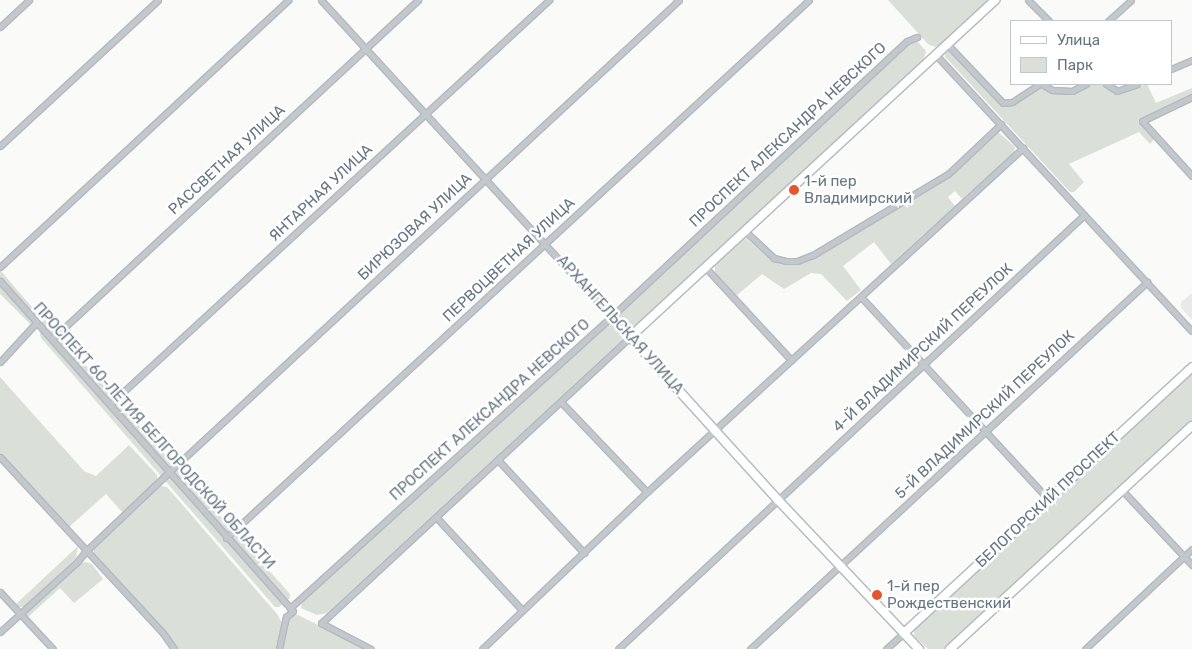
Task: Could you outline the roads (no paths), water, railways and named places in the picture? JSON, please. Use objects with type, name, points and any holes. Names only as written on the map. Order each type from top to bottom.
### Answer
[{"type":"street","points":[[0,27],[30,0]]},
{"type":"street","points":[[0,146],[158,0]]},
{"type":"street","points":[[0,267],[288,0]]},
{"type":"street","name":"АРХАНГЕЛЬСКАЯ УЛИЦА","points":[[321,0],[612,316],[778,500],[919,649]]},
{"type":"street","name":"РАССВЕТНАЯ УЛИЦА","points":[[52,339],[418,0]]},
{"type":"street","name":"ЯНТАРНАЯ УЛИЦА","points":[[110,404],[548,0]]},
{"type":"street","name":"БИРЮЗОВАЯ УЛИЦА","points":[[0,632],[77,562],[168,472],[679,0]]},
{"type":"street","name":"ПЕРВОЦВЕТНАЯ УЛИЦА","points":[[226,538],[809,0]]},
{"type":"street","points":[[371,649],[321,623],[995,0]]},
{"type":"street","points":[[1028,0],[1048,20]]},
{"type":"street","points":[[1109,20],[1131,0]]},
{"type":"street","name":"ПРОСПЕКТ АЛЕКСАНДРА НЕВСКОГО","points":[[290,608],[612,316],[907,41],[917,37]]},
{"type":"street","points":[[947,44],[1003,103],[1012,102],[1039,85]]},
{"type":"street","points":[[936,55],[1192,331]]},
{"type":"street","points":[[1172,69],[1192,60]]},
{"type":"street","points":[[1043,85],[1052,90],[1072,91],[1084,85]]},
{"type":"street","points":[[1108,85],[1117,91],[1134,85]]},
{"type":"street","points":[[1192,97],[1142,121],[1192,176]]},
{"type":"street","points":[[745,231],[774,258],[798,261],[813,255],[948,174],[1001,124]]},
{"type":"street","points":[[482,649],[647,492],[1023,148]]},
{"type":"street","name":"4-Й ВЛАДИМИРСКИЙ ПЕРЕУЛОК","points":[[618,649],[1084,215]]},
{"type":"street","points":[[705,267],[791,360]]},
{"type":"street","name":"ПРОСПЕКТ 60-ЛЕТИЯ БЕЛГОРОДСКОЙ ОБЛАСТИ","points":[[0,281],[290,608]]},
{"type":"street","name":"5-Й ВЛАДИМИРСКИЙ ПЕРЕУЛОК","points":[[750,649],[1147,282]]},
{"type":"street","points":[[861,297],[1048,499]]},
{"type":"street","points":[[0,362],[36,323]]},
{"type":"street","name":"БЕЛОГОРСКИЙ ПРОСПЕКТ","points":[[904,633],[1192,366]]},
{"type":"street","points":[[562,402],[647,492]]},
{"type":"street","points":[[950,649],[1192,426]]},
{"type":"street","points":[[0,457],[163,633],[174,649]]},
{"type":"street","points":[[498,460],[584,553]]},
{"type":"street","points":[[1122,490],[1192,564]]},
{"type":"street","points":[[436,517],[522,610]]},
{"type":"street","points":[[1085,649],[1192,549]]},
{"type":"street","points":[[0,592],[53,649]]},
{"type":"street","points":[[279,649],[286,617],[293,611],[290,608]]},
{"type":"street","points":[[886,649],[904,633]]},
{"type":"place","name":"1-й пер Владимирский","points":[[794,190]]},
{"type":"place","name":"1-й пер Рождественский","points":[[877,595]]}]
